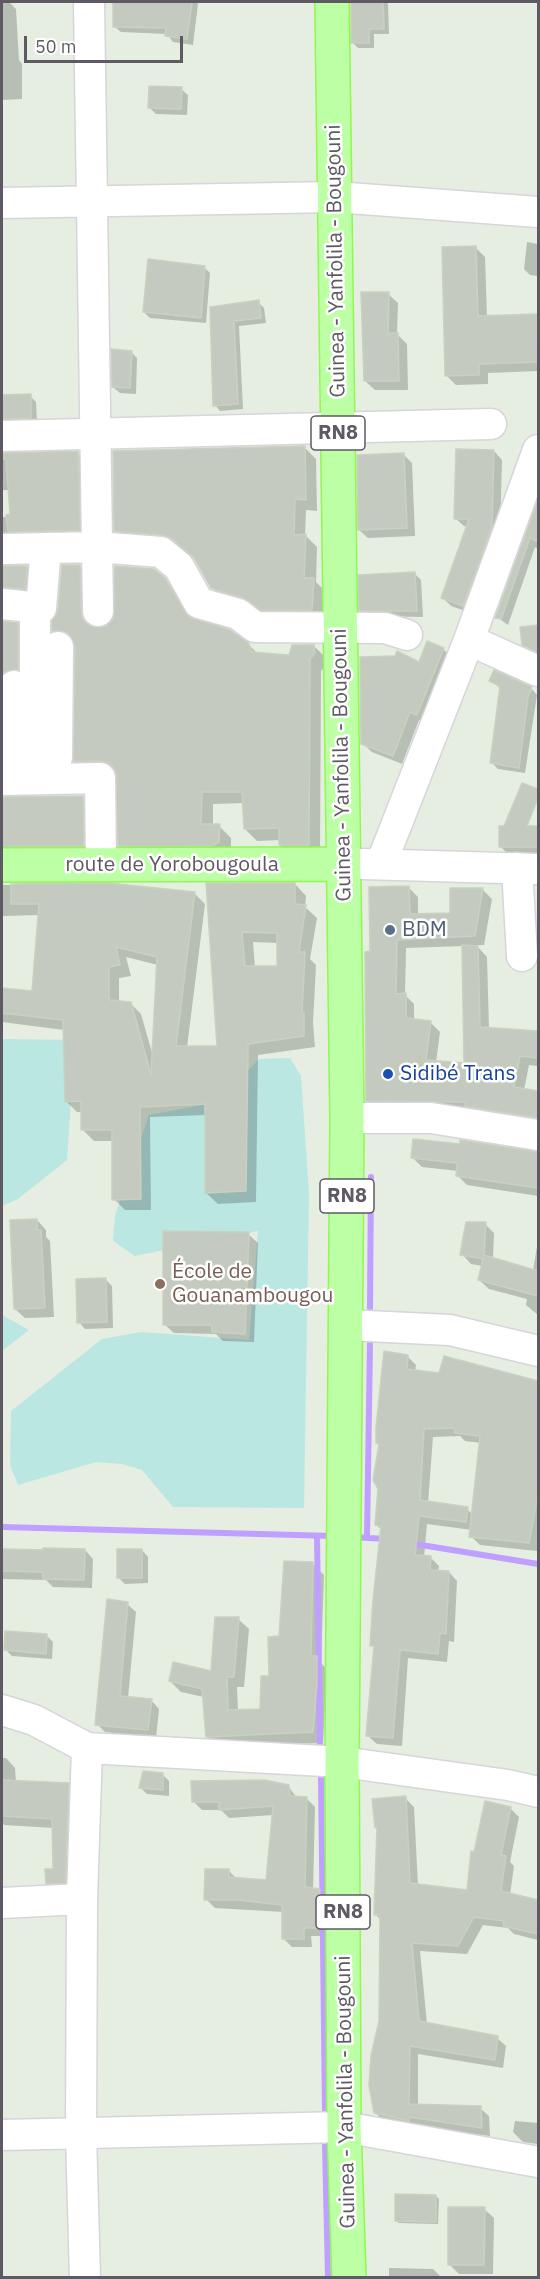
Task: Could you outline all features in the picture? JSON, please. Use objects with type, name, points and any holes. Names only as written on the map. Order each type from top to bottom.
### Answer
[{"type":"main road","name":"Guinea - Yanfolila - Bougouni","points":[[332,2],[347,1118],[342,1762],[344,2127],[349,2277]]},
{"type":"main road","name":"route de Yorobougoula","points":[[2,865],[343,864]]},
{"type":"street","points":[[89,2],[99,611]]},
{"type":"street","points":[[2,203],[335,197],[538,212]]},
{"type":"street","points":[[2,436],[491,424]]},
{"type":"street","points":[[381,864],[469,640],[538,450]]},
{"type":"street","points":[[2,549],[98,547],[161,552],[179,567],[199,603],[238,614],[255,627],[385,628],[407,635]]},
{"type":"street","points":[[2,604],[41,608],[46,548]]},
{"type":"street","points":[[32,763],[24,680],[35,608]]},
{"type":"street","points":[[469,640],[538,671]]},
{"type":"street","points":[[24,680],[58,647]]},
{"type":"street","points":[[24,680],[32,763]]},
{"type":"street","points":[[32,763],[100,778],[101,865]]},
{"type":"street","points":[[343,864],[528,869],[522,956]]},
{"type":"street","points":[[347,1118],[431,1118],[538,1135]]},
{"type":"street","points":[[347,1325],[450,1330],[538,1351]]},
{"type":"street","points":[[2,1710],[34,1720],[87,1748],[342,1762],[508,1785],[538,1792]]},
{"type":"street","points":[[85,2277],[81,2134],[82,1899],[87,1748]]},
{"type":"street","points":[[2,1903],[82,1899]]},
{"type":"street","points":[[2,2136],[344,2127],[538,2162]]},
{"type":"shaded area","points":[[2,1040],[75,1040],[67,1160],[18,1199],[2,1206]]},
{"type":"shaded area","points":[[290,1058],[301,1076],[309,1192],[304,1508],[173,1507],[142,1470],[122,1464],[96,1462],[18,1485],[10,1465],[11,1411],[102,1339],[141,1332],[249,1340],[258,1231],[135,1256],[113,1241],[115,1216],[149,1115],[218,1102],[259,1059]]},
{"type":"shaded area","points":[[2,1315],[29,1330],[2,1351]]},
{"type":"building","points":[[113,2],[192,2],[187,39],[165,36],[166,28],[113,27]]},
{"type":"building","points":[[351,2],[383,2],[384,29],[369,29],[369,43],[351,43]]},
{"type":"building","points":[[149,86],[182,87],[181,109],[148,108]]},
{"type":"building","points":[[476,246],[478,316],[537,314],[538,362],[479,364],[479,375],[445,376],[442,247]]},
{"type":"building","points":[[148,259],[205,266],[201,318],[143,312]]},
{"type":"building","points":[[361,292],[389,292],[388,333],[398,333],[399,381],[364,381]]},
{"type":"building","points":[[259,300],[261,318],[234,321],[238,404],[213,406],[210,307]]},
{"type":"building","points":[[111,349],[132,351],[130,388],[112,387]]},
{"type":"building","points":[[31,394],[31,418],[2,419],[2,395]]},
{"type":"building","points":[[305,446],[306,500],[295,499],[294,535],[306,534],[304,578],[314,578],[312,610],[261,610],[243,598],[211,588],[194,558],[171,538],[162,535],[114,531],[113,451]]},
{"type":"building","points":[[456,449],[494,450],[492,526],[463,606],[441,598],[469,519],[454,519]]},
{"type":"building","points":[[78,451],[80,530],[8,532],[6,515],[10,514],[6,459],[2,459],[2,453]]},
{"type":"building","points":[[404,453],[407,528],[358,530],[357,455]]},
{"type":"building","points":[[538,499],[538,542],[530,538],[501,619],[495,618]]},
{"type":"building","points":[[62,565],[80,565],[81,612],[84,620],[90,626],[106,626],[113,619],[115,566],[154,569],[165,578],[188,616],[230,630],[248,642],[252,652],[289,655],[292,645],[314,645],[315,653],[310,659],[309,845],[279,845],[279,828],[244,829],[242,792],[202,792],[201,824],[220,824],[219,842],[212,846],[118,846],[115,770],[109,763],[100,761],[73,761],[75,647],[67,633],[52,631],[52,620],[58,609]]},
{"type":"building","points":[[2,566],[27,566],[25,589],[2,587]]},
{"type":"building","points":[[415,572],[417,611],[359,611],[358,575]]},
{"type":"building","points":[[2,621],[18,623],[18,670],[6,671],[2,675]]},
{"type":"building","points":[[538,625],[538,649],[533,650],[522,645],[520,627]]},
{"type":"building","points":[[427,641],[444,648],[417,715],[410,712],[393,756],[361,744],[360,657],[395,656],[397,651],[419,662]]},
{"type":"building","points":[[494,670],[532,687],[528,697],[519,768],[490,763],[500,686],[489,681]]},
{"type":"building","points":[[522,783],[538,789],[538,798],[527,826],[538,826],[538,847],[499,847],[499,826],[504,826]]},
{"type":"building","points":[[83,796],[84,846],[2,846],[2,797]]},
{"type":"building","points":[[108,883],[195,892],[176,1046],[217,1046],[206,883],[295,883],[295,904],[306,905],[299,952],[305,952],[302,1013],[304,1013],[304,1036],[248,1044],[246,1191],[205,1193],[205,1104],[140,1107],[141,1199],[112,1200],[112,1130],[81,1130],[81,1101],[65,1102],[63,1020],[2,1013],[2,988],[32,991],[39,904],[11,904],[11,884]],"holes":[[[242,932],[277,933],[277,966],[245,966]],[[116,947],[157,957],[151,1075],[131,1002],[109,1000],[109,967],[120,965]]]},
{"type":"building","points":[[409,886],[410,914],[450,913],[450,888],[483,888],[475,936],[397,940],[396,994],[406,993],[406,1018],[431,1021],[426,1060],[464,1063],[462,945],[478,946],[480,1027],[538,1031],[538,1058],[520,1056],[514,1087],[538,1091],[538,1118],[465,1106],[465,1102],[366,1101],[365,952],[370,951],[369,887]]},
{"type":"building","points":[[413,1139],[460,1144],[460,1140],[538,1152],[538,1188],[456,1176],[457,1163],[411,1158]]},
{"type":"building","points":[[37,1219],[37,1230],[41,1230],[45,1308],[14,1309],[10,1220]]},
{"type":"building","points":[[466,1222],[486,1222],[484,1255],[538,1271],[538,1296],[478,1280],[483,1259],[460,1255]]},
{"type":"building","points":[[163,1231],[249,1232],[245,1334],[212,1332],[212,1325],[163,1325]]},
{"type":"building","points":[[106,1278],[107,1322],[77,1323],[76,1279]]},
{"type":"building","points":[[384,1351],[408,1355],[407,1369],[439,1373],[444,1356],[538,1381],[538,1494],[529,1543],[469,1537],[480,1436],[455,1433],[454,1428],[424,1429],[420,1500],[468,1507],[466,1522],[419,1516],[415,1555],[431,1556],[430,1570],[449,1571],[446,1634],[440,1633],[438,1654],[400,1650],[393,1738],[366,1736],[374,1646],[370,1646],[373,1600],[381,1526],[375,1525],[378,1489],[373,1480],[379,1444],[376,1443],[376,1427]]},
{"type":"building","points":[[43,1548],[85,1549],[84,1580],[43,1579],[43,1572],[2,1571],[2,1549],[43,1550]]},
{"type":"building","points":[[117,1549],[142,1549],[142,1578],[117,1578]]},
{"type":"building","points":[[284,1561],[313,1562],[311,1656],[317,1656],[317,1683],[313,1732],[206,1737],[202,1689],[169,1681],[173,1662],[211,1671],[215,1617],[239,1617],[234,1677],[227,1677],[228,1710],[260,1709],[261,1676],[269,1676],[268,1637],[279,1636]]},
{"type":"building","points":[[107,1599],[128,1602],[120,1696],[152,1699],[148,1730],[95,1725]]},
{"type":"building","points":[[5,1631],[47,1634],[46,1654],[4,1650]]},
{"type":"building","points":[[143,1771],[163,1773],[163,1790],[139,1788]]},
{"type":"building","points":[[2,1780],[69,1783],[65,1883],[46,1884],[45,1869],[53,1869],[52,1819],[2,1816]]},
{"type":"building","points":[[264,1780],[289,1785],[290,1796],[307,1797],[305,1887],[320,1889],[318,1928],[304,1928],[304,1939],[282,1939],[282,1905],[238,1900],[204,1900],[205,1869],[229,1869],[229,1877],[266,1880],[273,1806],[219,1810],[219,1802],[192,1802],[191,1781]]},
{"type":"building","points":[[406,1796],[410,1883],[467,1890],[471,1851],[474,1852],[485,1801],[511,1807],[501,1855],[506,1856],[501,1891],[538,1900],[538,1934],[503,1926],[504,1921],[474,1917],[458,1946],[412,1943],[419,2021],[498,2036],[495,2060],[410,2046],[409,2104],[481,2106],[482,2128],[409,2117],[409,2121],[374,2113],[369,2085],[371,2056],[379,2021],[380,1915],[374,1915],[377,1827],[375,1828],[372,1799]]},
{"type":"building","points":[[395,2194],[436,2195],[436,2222],[395,2221]]},
{"type":"building","points":[[448,2207],[485,2207],[484,2265],[448,2265]]},
{"type":"waterway","points":[[370,1308],[371,1177]]},
{"type":"waterway","points":[[367,1537],[370,1344]]},
{"type":"waterway","points":[[2,1527],[333,1536]]},
{"type":"waterway","points":[[317,1536],[320,1743]]},
{"type":"waterway","points":[[352,1537],[387,1539]]},
{"type":"waterway","points":[[409,1543],[538,1564]]},
{"type":"waterway","points":[[321,1778],[325,2110]]},
{"type":"waterway","points":[[325,2145],[328,2278]]},
{"type":"place","name":"BDM","points":[[390,930]]},
{"type":"place","name":"Sidibé Trans","points":[[388,1074]]},
{"type":"place","name":"École de Gouanambougou","points":[[160,1284]]}]
